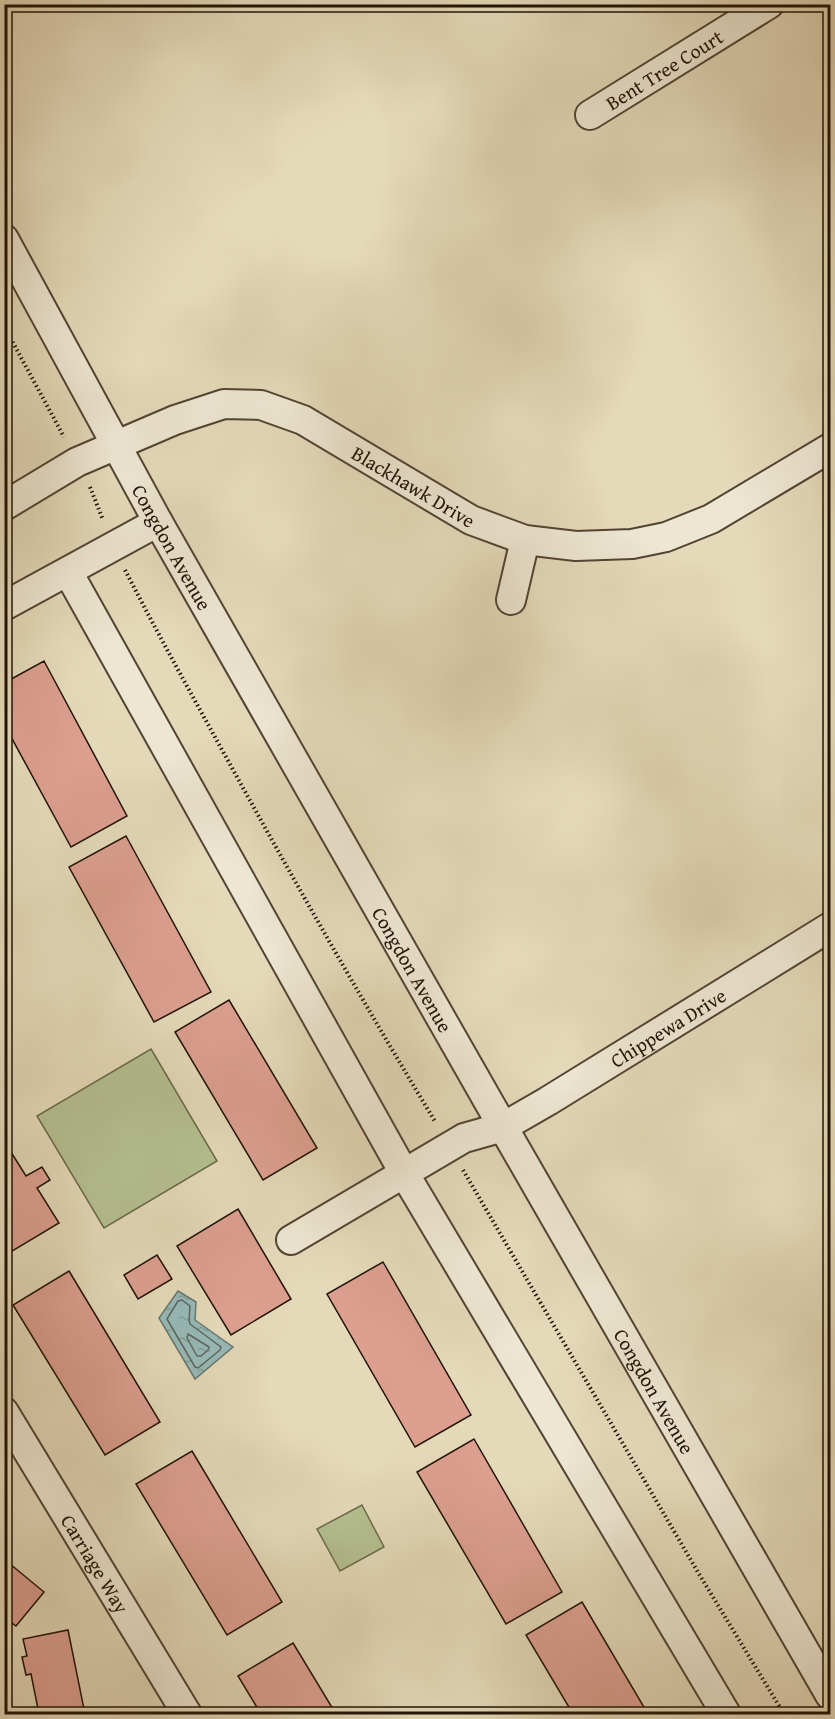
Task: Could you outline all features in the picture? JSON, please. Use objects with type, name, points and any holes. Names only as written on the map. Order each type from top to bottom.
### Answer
[{"type":"street","name":"Bent Tree Court","points":[[590,115],[769,4]]},
{"type":"street","name":"Congdon Avenue","points":[[4,239],[158,522],[503,1127],[831,1695]]},
{"type":"street","name":"Blackhawk Drive","points":[[4,506],[77,462],[175,420],[224,404],[261,405],[303,420],[471,520],[525,540],[576,546],[632,544],[666,537],[711,519],[831,448]]},
{"type":"street","points":[[4,606],[158,522]]},
{"type":"street","points":[[511,600],[525,540]]},
{"type":"street","points":[[68,572],[404,1173],[726,1714]]},
{"type":"street","name":"Chippewa Drive","points":[[291,1240],[464,1138],[503,1127],[548,1101],[831,927]]},
{"type":"street","name":"Carriage Way","points":[[4,1412],[187,1714]]},
{"type":"path","points":[[4,326],[64,437]]},
{"type":"path","points":[[90,487],[106,530]]},
{"type":"path","points":[[122,563],[167,652],[283,861],[439,1128]]},
{"type":"path","points":[[460,1166],[699,1574],[784,1714]]},
{"type":"green space","points":[[151,1049],[217,1161],[104,1228],[37,1116]]},
{"type":"green space","points":[[362,1505],[384,1547],[340,1571],[317,1529]]},
{"type":"water","points":[[178,1291],[196,1302],[195,1320],[233,1347],[195,1379],[159,1318]]},
{"type":"building","points":[[44,661],[127,816],[71,847],[4,724],[4,683]]},
{"type":"building","points":[[126,836],[211,992],[154,1022],[69,867]]},
{"type":"building","points":[[229,1000],[317,1148],[263,1180],[175,1032]]},
{"type":"building","points":[[4,1141],[26,1176],[42,1167],[50,1180],[37,1188],[59,1223],[4,1256]]},
{"type":"building","points":[[238,1209],[291,1299],[231,1335],[177,1246]]},
{"type":"building","points":[[157,1255],[172,1279],[138,1299],[124,1275]]},
{"type":"building","points":[[383,1262],[471,1415],[415,1447],[327,1294]]},
{"type":"building","points":[[69,1271],[160,1422],[105,1455],[13,1305]]},
{"type":"building","points":[[474,1439],[562,1592],[506,1624],[417,1472]]},
{"type":"building","points":[[192,1451],[282,1602],[227,1635],[136,1484]]},
{"type":"building","points":[[4,1559],[44,1592],[16,1626],[4,1617]]},
{"type":"building","points":[[582,1602],[648,1714],[573,1714],[526,1635]]},
{"type":"building","points":[[68,1630],[85,1714],[39,1714],[31,1674],[26,1675],[22,1657],[27,1656],[23,1639]]},
{"type":"building","points":[[293,1643],[336,1714],[261,1714],[238,1676]]}]
